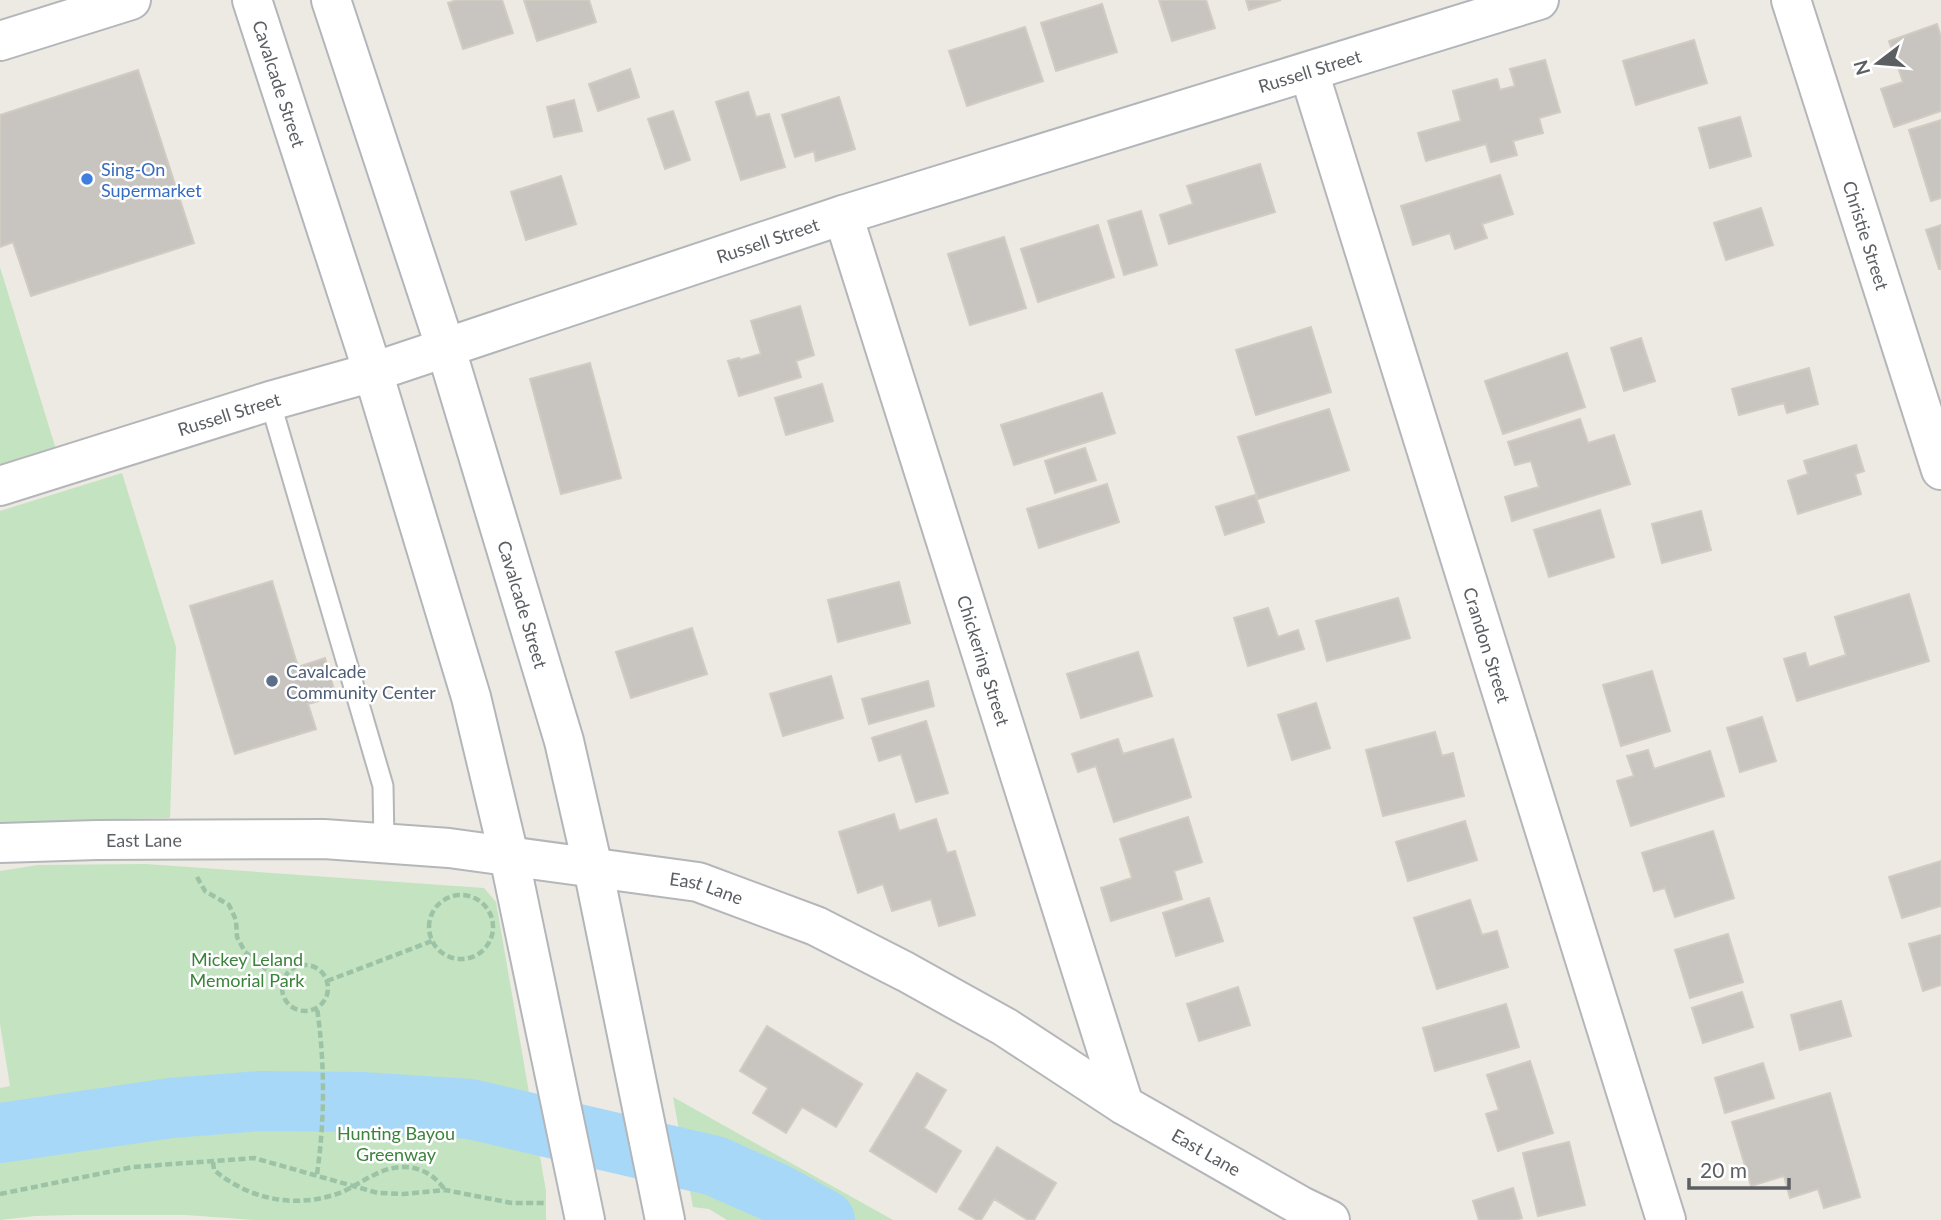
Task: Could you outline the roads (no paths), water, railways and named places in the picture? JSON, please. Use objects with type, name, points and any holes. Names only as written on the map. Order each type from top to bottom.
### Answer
[{"type":"street","points":[[0,41],[131,0]]},
{"type":"street","name":"Cavalcade Street","points":[[252,0],[373,372],[471,696],[509,856],[553,1068],[572,1202]]},
{"type":"street","name":"Cavalcade Street","points":[[331,0],[446,349],[564,741],[593,868],[663,1210]]},
{"type":"street","name":"Russell Street","points":[[0,486],[446,349],[843,215],[1539,0]]},
{"type":"street","name":"Christie Street","points":[[1791,0],[1941,470]]},
{"type":"street","name":"Crandon Street","points":[[1309,72],[1666,1220]]},
{"type":"street","name":"Chickering Street","points":[[843,215],[1124,1105]]},
{"type":"street","name":"East Lane","points":[[0,843],[324,839],[509,856],[698,882],[816,926],[906,972],[1005,1027],[1124,1105],[1330,1220]]},
{"type":"lane","points":[[270,401],[383,786],[384,843]]},
{"type":"waterway","points":[[0,1133],[171,1108],[260,1101],[361,1102],[470,1109],[715,1166],[776,1193],[825,1220]]},
{"type":"place","name":"Sing-On Supermarket","points":[[87,179]]},
{"type":"place","name":"Cavalcade Community Center","points":[[272,681]]},
{"type":"park label","name":"Mickey Leland Memorial Park","points":[[247,969]]},
{"type":"park label","name":"Hunting Bayou Greenway","points":[[396,1143]]}]
